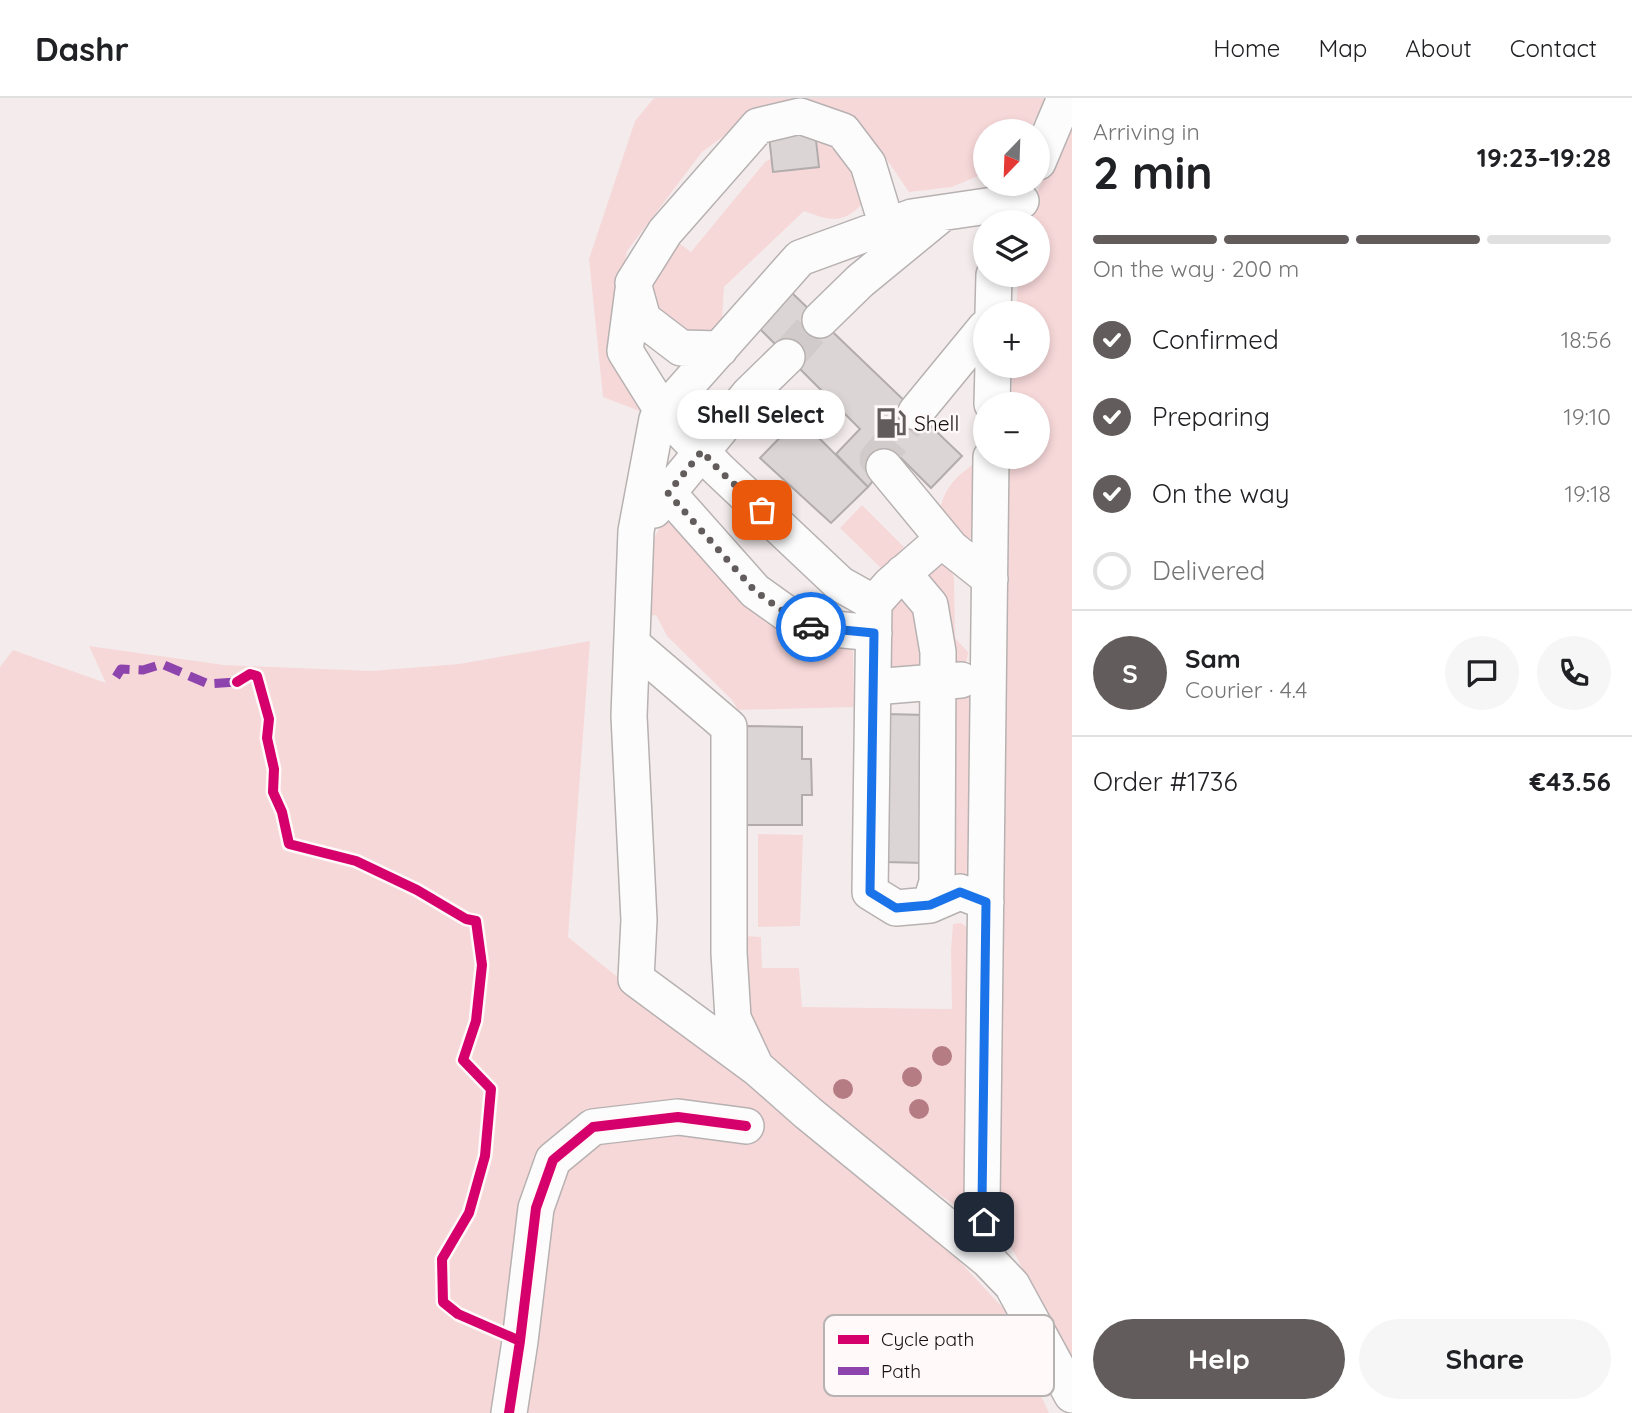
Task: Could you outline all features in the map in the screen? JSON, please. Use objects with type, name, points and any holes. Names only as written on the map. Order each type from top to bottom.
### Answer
[{"type":"street","points":[[1050,134],[1065,98]]},
{"type":"street","points":[[874,618],[718,469],[663,412],[625,351],[634,283],[665,232],[758,126],[800,116],[843,131],[868,164],[887,226]]},
{"type":"street","points":[[1021,202],[912,217],[800,258],[657,419],[636,531],[629,716],[639,920],[636,979],[756,1068],[988,1259],[1012,1285],[1028,1315]]},
{"type":"street","points":[[820,320],[860,281],[943,212]]},
{"type":"street","points":[[634,283],[643,319],[681,348],[720,349]]},
{"type":"street","points":[[916,412],[973,343]]},
{"type":"street","points":[[636,531],[749,394],[787,357]]},
{"type":"street","points":[[884,467],[951,548],[990,579]]},
{"type":"street","points":[[988,1259],[982,1203],[991,469]]},
{"type":"street","points":[[668,493],[755,591],[804,626],[874,618]]},
{"type":"street","points":[[943,539],[903,573],[874,618],[870,892],[896,908],[930,905],[960,892],[986,902]]},
{"type":"street","points":[[903,573],[930,605],[939,652],[937,882],[930,905]]},
{"type":"street","points":[[632,644],[729,727],[729,953],[733,1018],[756,1068]]},
{"type":"street","points":[[873,687],[989,678]]},
{"type":"street","points":[[509,1413],[536,1208],[554,1160],[593,1127],[678,1117],[746,1126]]},
{"type":"street","points":[[1054,1362],[1072,1395]]},
{"type":"shaded area","points":[[654,98],[1046,98],[1035,119],[973,119],[973,178],[952,187],[909,192],[876,144],[820,104],[759,110],[702,152],[627,251],[619,293],[650,415],[603,397],[589,259],[635,121]]},
{"type":"shaded area","points":[[1072,115],[1072,1371],[1054,1334],[1054,1315],[1045,1315],[999,1228],[1008,469],[1050,469],[1050,392],[1012,392],[1012,378],[1050,378],[1050,301],[1017,301],[1017,287],[1050,287],[1050,210],[1029,210],[1036,196],[1050,196],[1050,164]]},
{"type":"shaded area","points":[[817,135],[858,159],[864,202],[843,218],[829,219],[804,211],[724,287],[722,320],[708,332],[685,330],[654,309],[653,287],[672,238],[691,252],[765,162],[772,158],[773,168],[818,166]]},
{"type":"shaded area","points":[[973,464],[973,469],[984,469],[982,533],[967,539],[955,535],[940,511],[946,492]]},
{"type":"shaded area","points":[[862,505],[904,547],[882,569],[840,528]]},
{"type":"shaded area","points":[[668,513],[787,634],[790,645],[833,643],[853,651],[854,707],[738,710],[733,701],[667,636],[656,615],[650,616],[650,545]]},
{"type":"shaded area","points":[[941,564],[951,569],[954,578],[955,638],[968,652],[964,666],[951,673],[924,577]]},
{"type":"shaded area","points":[[910,593],[925,672],[887,675],[884,610]]},
{"type":"shaded area","points":[[590,641],[568,937],[919,1218],[1010,1315],[824,1315],[824,1396],[1041,1396],[1049,1413],[0,1413],[0,667],[13,650],[106,683],[89,646],[224,665],[371,671],[459,664]]},
{"type":"shaded area","points":[[945,691],[971,691],[973,881],[948,880]]},
{"type":"shaded area","points":[[758,834],[803,835],[800,926],[758,927]]},
{"type":"shaded area","points":[[961,923],[972,931],[968,1200],[954,1205],[767,1068],[747,1017],[745,936],[761,937],[762,968],[799,968],[802,1007],[952,1009],[953,924]]},
{"type":"building","points":[[815,131],[819,167],[773,172],[769,136]]},
{"type":"building","points":[[790,291],[962,456],[931,488],[896,453],[868,487],[836,454],[860,429],[757,326]]},
{"type":"building","points":[[799,418],[868,487],[831,523],[760,458]]},
{"type":"building","points":[[885,714],[927,715],[925,863],[884,862]]},
{"type":"building","points":[[744,726],[802,727],[802,759],[811,759],[812,795],[802,795],[802,825],[744,825]]},
{"type":"tunnel","points":[[787,357],[820,320]]},
{"type":"tunnel","points":[[884,467],[877,459],[916,412]]},
{"type":"marked path","points":[[116,677],[121,669],[143,670],[162,664],[208,684],[237,682],[242,679]]},
{"type":"cycle path","points":[[237,682],[250,674],[257,676],[269,719],[267,738],[274,769],[273,792],[282,812],[289,844],[356,861],[417,890],[466,919],[476,921],[482,965],[476,1021],[463,1060],[491,1089],[485,1156],[469,1213],[442,1259],[443,1302],[458,1314],[520,1341]]},
{"type":"cycle path","points":[[509,1413],[536,1208],[553,1160],[593,1127],[678,1117],[746,1126]]},
{"type":"way so far","points":[[762,510],[702,451],[668,493],[755,591],[804,626],[811,627]]},
{"type":"place","name":"Shell","points":[[891,423]]},
{"type":"place","name":"Shell Select","points":[[762,510]]},
{"type":"route","points":[[811,627],[874,633],[870,892],[896,908],[930,905],[960,892],[986,902],[982,1203],[984,1222]]}]
